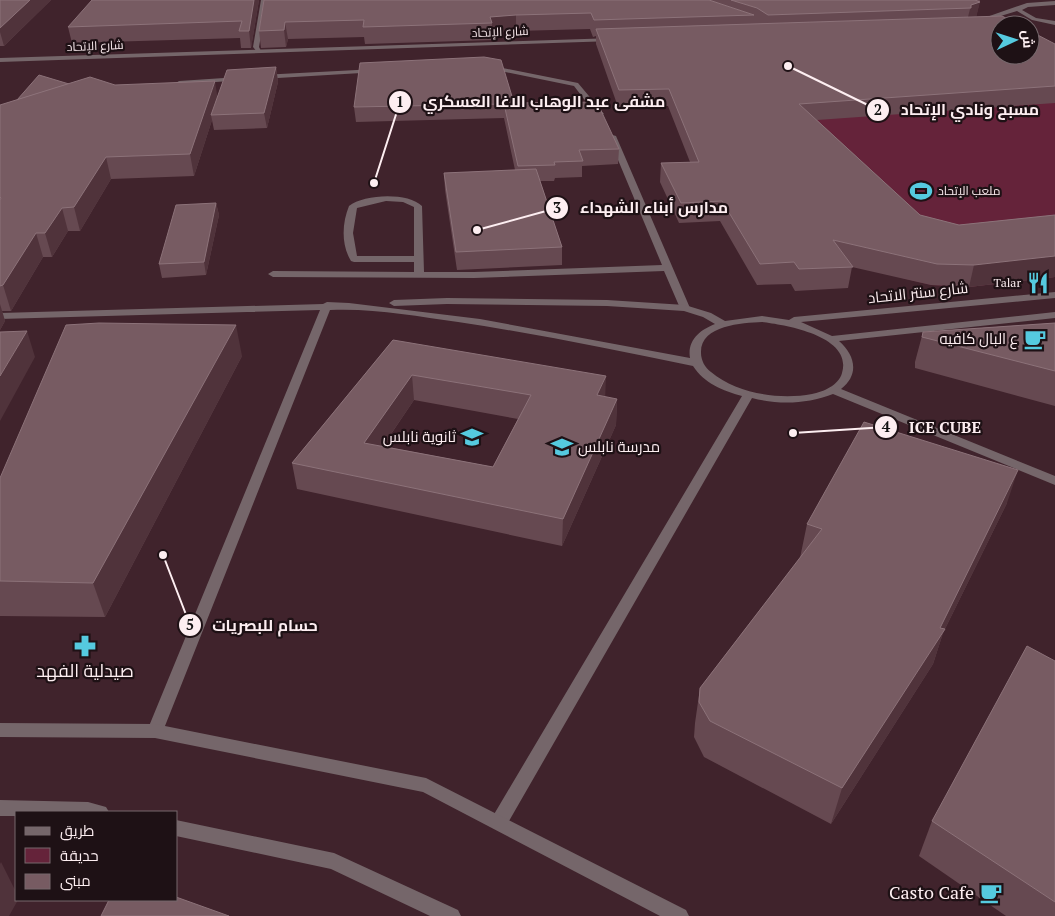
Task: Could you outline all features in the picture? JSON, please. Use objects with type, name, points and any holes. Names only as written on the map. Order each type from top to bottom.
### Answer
[{"type":"street","points":[[258,51],[256,47],[264,0]]},
{"type":"street","points":[[972,23],[1019,9],[1029,2],[1055,3]]},
{"type":"street","points":[[1019,9],[1025,16],[1055,24]]},
{"type":"street","points":[[1040,25],[1055,24]]},
{"type":"street","name":"شارع الإتحاد","points":[[0,60],[625,39]]},
{"type":"street","points":[[475,66],[484,66],[576,84],[604,119]]},
{"type":"street","points":[[171,83],[387,71]]},
{"type":"street","points":[[608,128],[685,308]]},
{"type":"street","points":[[419,260],[354,259],[349,253],[349,213],[353,206],[365,201],[411,200],[418,206],[419,260],[419,274]]},
{"type":"street","points":[[273,274],[474,275],[669,268]]},
{"type":"street","name":"شارع سنتر الاتحاد","points":[[784,321],[1055,295]]},
{"type":"street","points":[[349,306],[447,301],[606,303],[685,308],[708,315],[723,324]]},
{"type":"street","points":[[155,731],[327,305]]},
{"type":"street","points":[[0,316],[327,305],[349,306],[404,310],[446,316],[697,363]]},
{"type":"street","points":[[831,339],[1055,315]]},
{"type":"street","points":[[742,320],[784,321],[809,328],[831,339],[842,349],[848,360],[849,371],[844,381],[833,390],[816,396],[795,400],[771,399],[748,395],[725,387],[707,376],[697,363],[694,351],[698,340],[708,331],[723,324],[742,320]]},
{"type":"street","points":[[833,390],[1055,482]]},
{"type":"street","points":[[498,822],[748,395]]},
{"type":"street","points":[[0,730],[155,731],[426,785],[680,916]]},
{"type":"street","points":[[0,808],[94,811]]},
{"type":"street","points":[[178,828],[334,861],[451,916]]},
{"type":"green space","name":"ملعب الإتحاد","points":[[1055,82],[1055,277],[969,287],[931,285],[902,278],[738,108]]},
{"type":"building","points":[[0,0],[30,0],[0,28]]},
{"type":"building","points":[[92,0],[254,0],[249,31],[239,31],[242,21],[68,27]]},
{"type":"building","points":[[264,0],[709,0],[754,15],[594,20],[591,13],[516,15],[490,17],[492,23],[363,27],[364,20],[285,22],[284,30],[259,31]]},
{"type":"building","points":[[731,0],[975,0],[980,2],[971,5],[971,8],[768,15],[757,8]]},
{"type":"building","points":[[990,16],[990,65],[1040,65],[1040,36],[1055,44],[1055,86],[799,104],[920,215],[959,225],[1055,215],[1055,256],[974,265],[937,264],[833,240],[853,267],[799,269],[794,262],[760,264],[722,201],[681,203],[661,163],[699,162],[669,89],[619,90],[596,29]]},
{"type":"building","points":[[484,57],[501,60],[514,103],[597,102],[619,149],[579,150],[583,161],[554,162],[555,165],[518,166],[504,104],[354,107],[360,63]]},
{"type":"building","points":[[276,67],[264,113],[211,115],[227,70]]},
{"type":"building","points":[[39,75],[69,84],[17,100]]},
{"type":"building","points":[[90,77],[115,85],[215,81],[190,154],[106,157],[74,207],[62,208],[45,233],[36,233],[3,285],[0,286],[0,105]]},
{"type":"building","points":[[536,169],[562,247],[456,252],[444,173]]},
{"type":"building","points":[[216,203],[204,262],[159,264],[176,205]]},
{"type":"building","points":[[99,323],[236,325],[93,583],[0,581],[0,478],[66,325]]},
{"type":"building","points":[[1055,323],[1055,371],[922,337],[923,332]]},
{"type":"building","points":[[27,331],[0,376],[0,332]]},
{"type":"building","points":[[393,340],[606,376],[597,395],[617,399],[563,519],[292,463]],"holes":[[[412,375],[531,395],[493,467],[364,443]]]},
{"type":"building","points":[[864,422],[1018,470],[940,628],[945,629],[842,788],[710,721],[699,702],[700,688],[822,529],[807,524]]},
{"type":"building","points":[[1027,646],[1055,661],[1055,902],[932,821]]},
{"type":"building","points":[[178,898],[229,916],[101,916],[108,901],[178,901]]},
{"type":"place","name":"مسبح ونادي الإتحاد","points":[[788,66]]},
{"type":"place","name":"مشفى عبد الوهاب الاغا العسكري","points":[[374,183]]},
{"type":"place","name":"ملعب الإتحاد","points":[[921,191]]},
{"type":"place","name":"مدارس أبناء الشهداء","points":[[477,230]]},
{"type":"place","name":"Talar","points":[[1038,283]]},
{"type":"place","name":"ع البال كافيه","points":[[1035,339]]},
{"type":"place","name":"ICE CUBE","points":[[793,433]]},
{"type":"place","name":"ثانوية نابلس","points":[[472,437]]},
{"type":"place","name":"مدرسة نابلس","points":[[562,447]]},
{"type":"place","name":"حسام للبصريات","points":[[163,555]]},
{"type":"place","name":"صيدلية الفهد","points":[[85,646]]},
{"type":"place","name":"Casto Cafe","points":[[991,893]]}]
